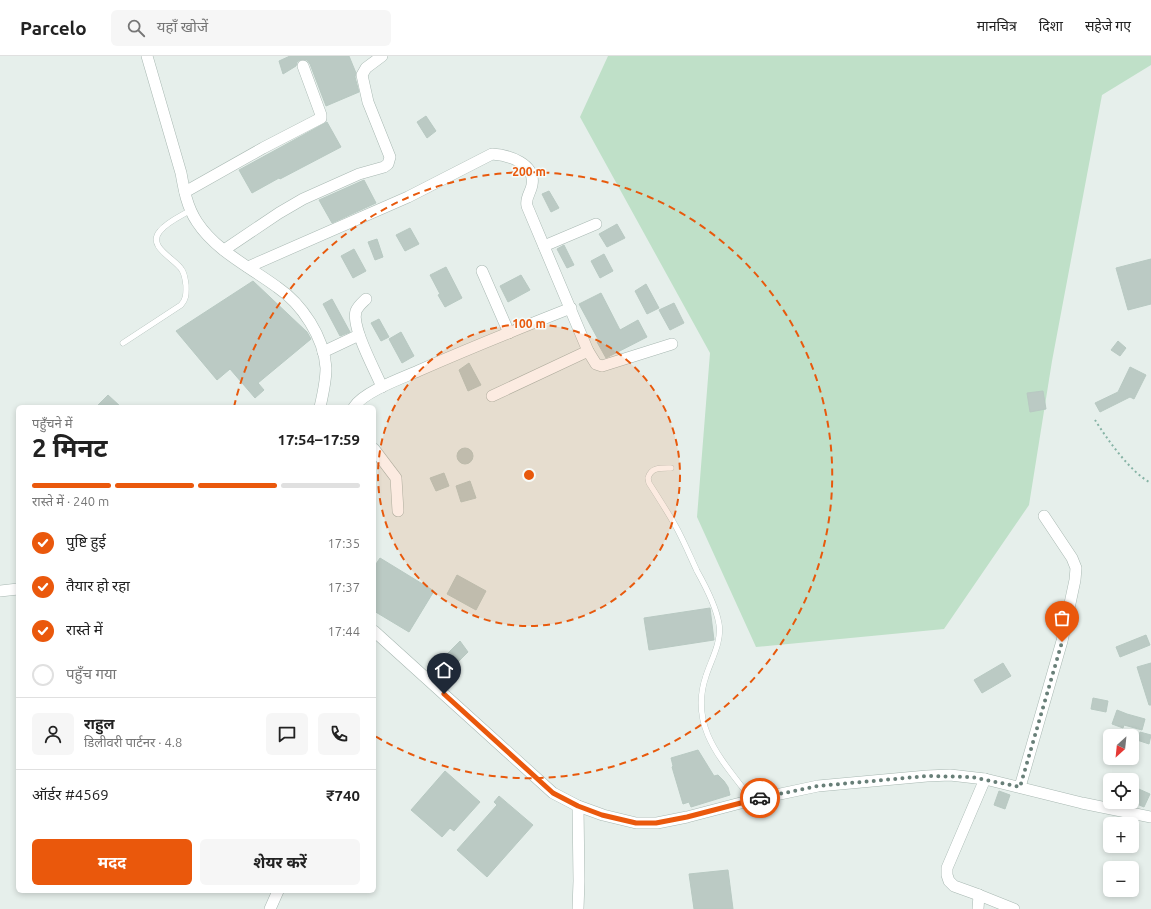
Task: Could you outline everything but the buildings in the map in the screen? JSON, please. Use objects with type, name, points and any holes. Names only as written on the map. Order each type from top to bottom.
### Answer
[{"type":"street","points":[[147,56],[184,192],[191,210],[206,233],[224,250],[284,292],[301,310],[313,327],[323,352],[326,375],[320,405]]},
{"type":"street","points":[[224,250],[279,213],[303,199],[359,174],[388,164],[390,157],[368,102],[362,75],[366,68],[382,56]]},
{"type":"street","points":[[184,192],[321,118],[321,114],[303,66]]},
{"type":"street","points":[[248,267],[408,197],[492,154],[501,154],[525,164],[530,170],[532,185],[526,203],[588,351],[596,364],[602,366],[672,344]]},
{"type":"street","points":[[544,246],[596,224]]},
{"type":"street","points":[[482,271],[509,333]]},
{"type":"street","points":[[366,299],[356,310],[356,321],[359,336],[382,386]]},
{"type":"street","points":[[356,405],[360,400],[382,386],[571,308]]},
{"type":"street","points":[[323,352],[359,336]]},
{"type":"street","points":[[492,396],[588,351]]},
{"type":"street","points":[[376,452],[396,478],[398,510]]},
{"type":"street","points":[[1020,787],[1062,642],[1075,580],[1076,568],[1072,558],[1044,516]]},
{"type":"street","points":[[0,592],[16,588]]},
{"type":"street","points":[[376,633],[553,793],[578,806],[620,820],[636,823],[656,823],[818,786],[927,776],[957,776],[985,779],[1082,803],[1151,817]]},
{"type":"street","points":[[985,779],[947,868],[947,875],[949,881],[954,886],[979,894],[1014,909]]},
{"type":"street","points":[[578,806],[578,909]]},
{"type":"street","points":[[270,909],[277,893]]},
{"type":"street","points":[[978,909],[979,894]]},
{"type":"lane","points":[[123,343],[180,305],[186,298],[185,276],[179,266],[160,249],[157,236],[158,232],[163,228],[191,210]]},
{"type":"lane","points":[[670,468],[656,469],[652,471],[648,478],[675,525],[708,592],[719,625],[719,635],[716,647],[703,684],[701,696],[704,726],[718,755],[752,800]]},
{"type":"path","points":[[1095,420],[1127,462],[1140,475],[1151,483]]},
{"type":"green space","points":[[608,56],[1151,56],[1151,65],[1102,95],[1052,361],[1029,505],[944,629],[756,647],[697,517],[710,353],[580,117]]},
{"type":"way so far","points":[[760,798],[818,786],[950,775],[985,779],[1020,787],[1062,642]]},
{"type":"route","points":[[444,694],[553,793],[578,806],[602,815],[636,823],[656,823],[687,817],[760,798]]}]
